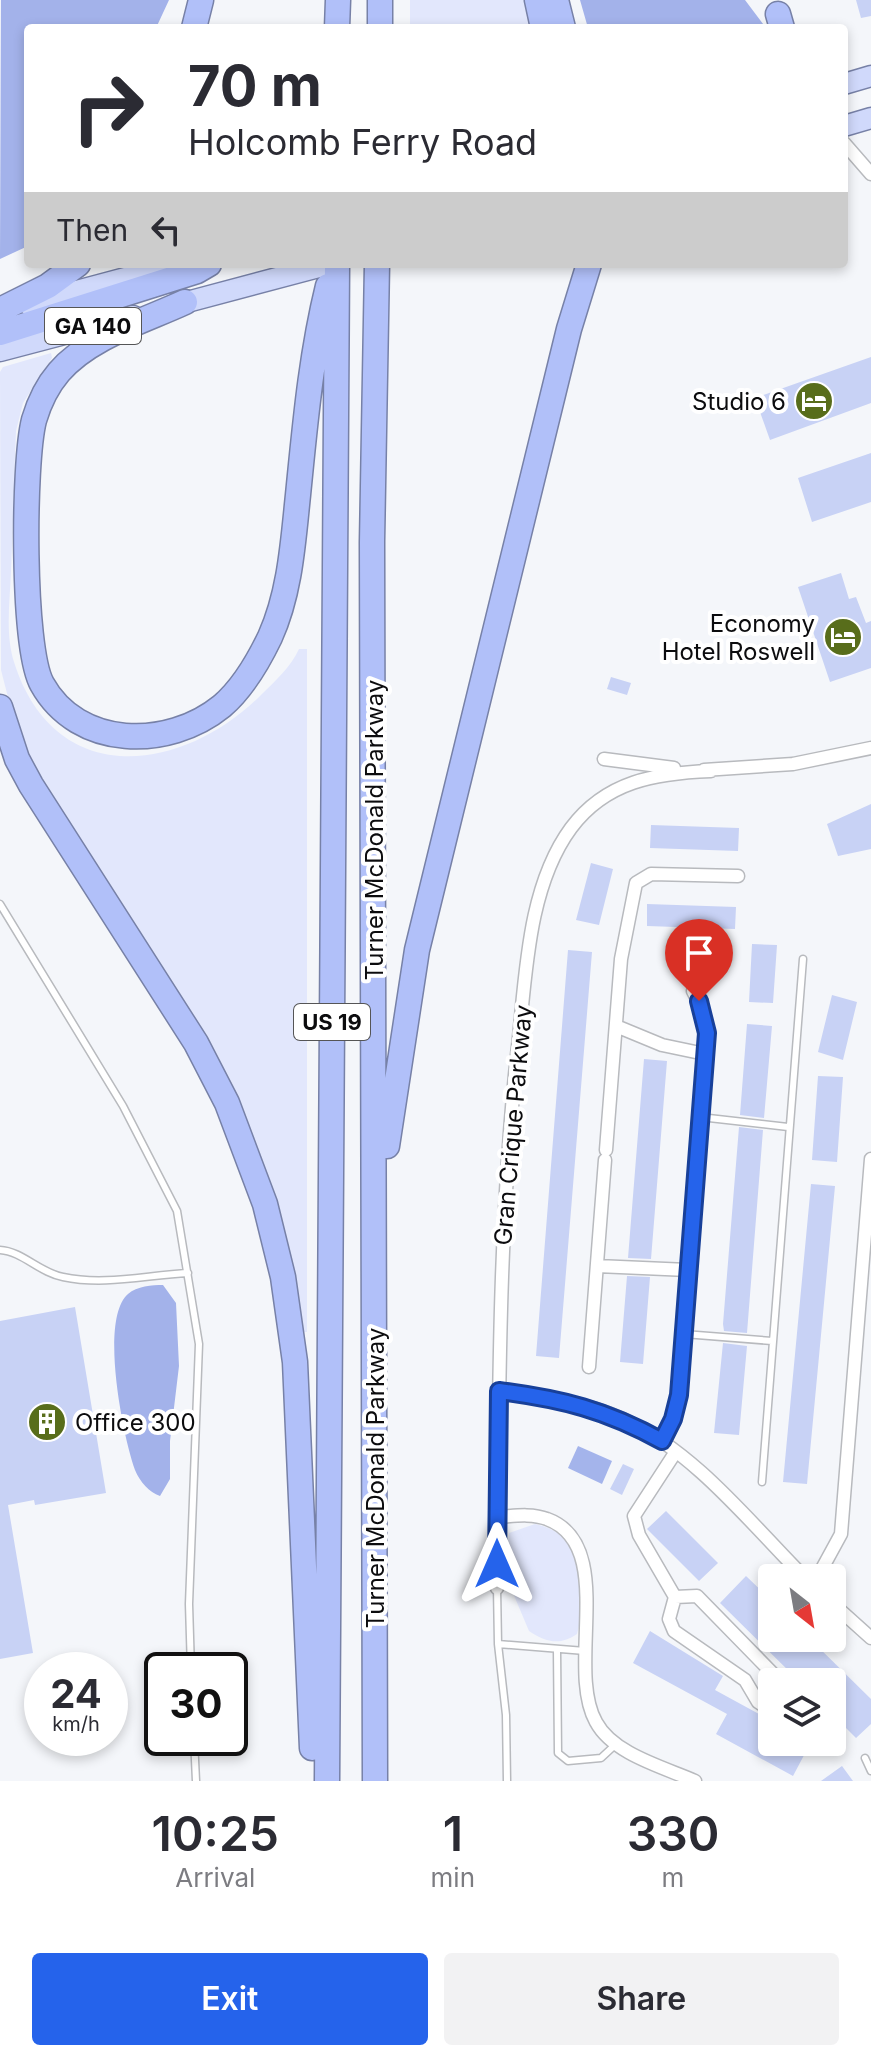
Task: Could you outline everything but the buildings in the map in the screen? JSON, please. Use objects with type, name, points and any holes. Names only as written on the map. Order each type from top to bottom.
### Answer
[{"type":"highway","points":[[195,24],[201,0]]},
{"type":"highway","points":[[337,24],[338,0]]},
{"type":"highway","points":[[380,0],[380,24]]},
{"type":"highway","points":[[537,0],[542,24]]},
{"type":"highway","points":[[556,0],[562,24]]},
{"type":"highway","points":[[0,311],[41,290],[72,268]]},
{"type":"highway","points":[[0,333],[202,268]]},
{"type":"highway","points":[[185,302],[73,358],[46,390],[33,426],[28,573],[33,660],[41,683],[61,709],[91,729],[114,735],[165,733],[211,714],[247,678],[269,639],[288,579],[312,366],[333,268]]},
{"type":"highway","name":"Turner McDonald Parkway","points":[[327,1781],[334,268]]},
{"type":"highway","name":"Turner McDonald Parkway","points":[[375,1781],[372,542],[377,268]]},
{"type":"highway","points":[[569,329],[573,268]]},
{"type":"highway","points":[[376,1219],[417,950],[569,329],[588,268]]},
{"type":"highway","points":[[0,707],[17,759],[31,785],[202,1053],[242,1137],[265,1204],[291,1316],[295,1362],[314,1781]]},
{"type":"main road","points":[[848,72],[871,70]]},
{"type":"main road","points":[[848,83],[871,76]]},
{"type":"main road","points":[[848,125],[871,118]]},
{"type":"main road","name":"GA 140","points":[[0,311],[163,268]]},
{"type":"main road","name":"GA 140","points":[[0,351],[319,268]]},
{"type":"street","points":[[848,148],[871,174]]},
{"type":"street","points":[[604,759],[711,771],[783,766],[871,748]]},
{"type":"street","name":"Gran Crique Parkway","points":[[497,1588],[501,1267],[511,1102],[528,962],[548,875],[570,829],[604,796],[651,776],[711,771]]},
{"type":"street","points":[[589,1367],[622,949],[639,878],[651,874],[738,876]]},
{"type":"street","points":[[662,1441],[673,1419],[679,1395],[705,1054],[706,1022],[693,991]]},
{"type":"street","points":[[616,1026],[662,1045],[705,1054]]},
{"type":"street","points":[[825,1564],[841,1534],[866,1288],[871,1159]]},
{"type":"street","points":[[597,1266],[688,1270]]},
{"type":"street","points":[[857,1353],[871,1357]]},
{"type":"street","points":[[499,1391],[583,1405],[626,1421],[662,1441],[790,1564]]},
{"type":"street","points":[[675,1453],[634,1516],[639,1535],[675,1597],[669,1619],[674,1631],[745,1680],[758,1702]]},
{"type":"street","points":[[498,1517],[547,1519],[565,1529],[578,1545],[585,1572],[586,1697],[596,1724],[615,1745],[695,1781]]},
{"type":"street","points":[[675,1597],[697,1596],[767,1668]]},
{"type":"street","points":[[846,1616],[871,1638]]},
{"type":"street","points":[[745,1680],[763,1664]]},
{"type":"lane","points":[[0,904],[148,1151],[177,1211],[199,1344],[189,1604],[190,1652]]},
{"type":"lane","points":[[762,1482],[803,959]]},
{"type":"lane","points":[[700,1117],[788,1127]]},
{"type":"lane","points":[[0,1250],[11,1251],[60,1277],[109,1282],[188,1273]]},
{"type":"lane","points":[[684,1334],[772,1341]]},
{"type":"lane","points":[[497,1588],[498,1644],[506,1715],[507,1781]]},
{"type":"lane","points":[[498,1644],[585,1651]]},
{"type":"lane","points":[[557,1650],[558,1753],[568,1761],[601,1758],[615,1745]]},
{"type":"lane","points":[[195,1756],[196,1781]]},
{"type":"lane","points":[[865,1758],[871,1771]]},
{"type":"shaded area","points":[[1,0],[169,0],[158,24],[24,24],[24,248],[0,259]]},
{"type":"shaded area","points":[[410,0],[525,0],[531,24],[410,24]]},
{"type":"shaded area","points":[[580,0],[745,0],[763,24],[587,24]]},
{"type":"shaded area","points":[[51,353],[52,358],[23,403],[16,431],[9,629],[14,662],[33,703],[58,732],[89,749],[122,756],[158,753],[194,741],[229,722],[277,679],[299,649],[307,649],[307,1332],[300,1332],[268,1191],[21,748],[1,670],[0,372],[3,367]]},
{"type":"shaded area","points":[[163,1285],[176,1303],[179,1366],[170,1441],[170,1479],[160,1496],[145,1486],[135,1470],[120,1406],[114,1352],[119,1307],[128,1294],[140,1288]]},
{"type":"shaded area","points":[[578,1446],[612,1461],[602,1484],[568,1468]]},
{"type":"shaded area","points":[[535,1524],[553,1530],[565,1539],[578,1563],[579,1626],[577,1634],[565,1640],[547,1640],[529,1631],[505,1574],[509,1533]]},
{"type":"place","name":"Studio 6","points":[[814,401]]},
{"type":"place","name":"Economy Hotel Roswell","points":[[843,637]]},
{"type":"place","name":"Office 300","points":[[47,1422]]},
{"type":"route","points":[[497,1564],[499,1391],[583,1405],[626,1421],[662,1441],[673,1419],[679,1395],[707,1033],[699,1001]]}]
